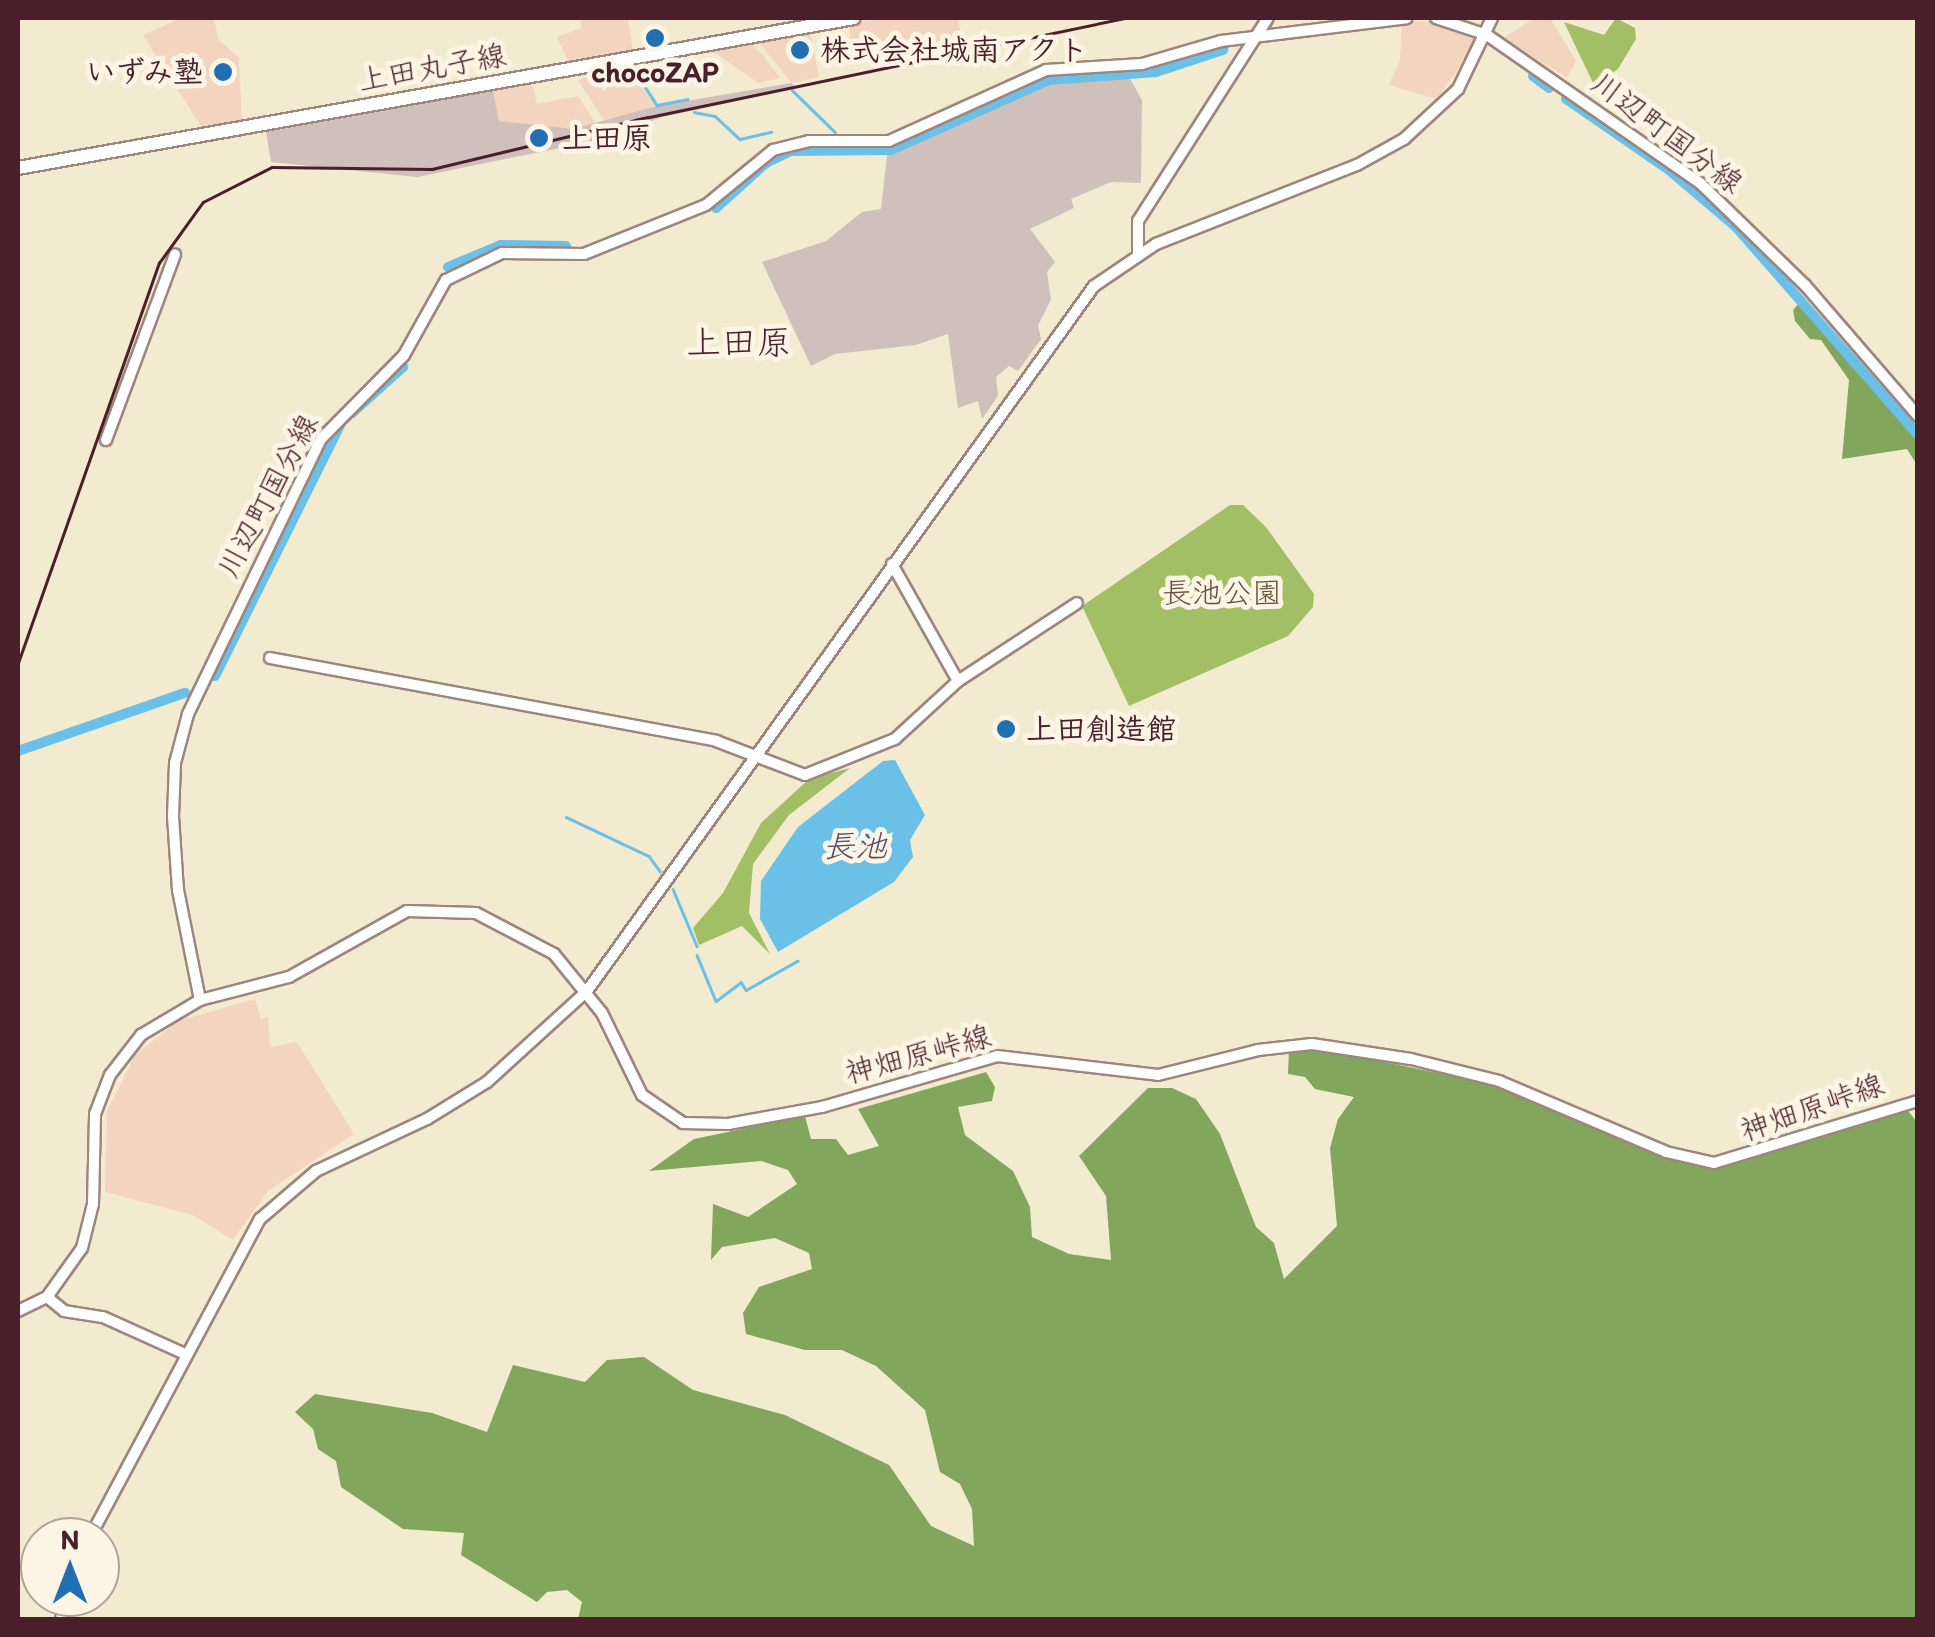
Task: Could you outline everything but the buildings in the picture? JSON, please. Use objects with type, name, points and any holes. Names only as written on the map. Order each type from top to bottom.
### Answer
[{"type":"main road","name":"上田丸子線","points":[[18,168],[854,18]]},
{"type":"street","points":[[1138,253],[1138,220],[1268,18]]},
{"type":"street","name":"川辺町国分線","points":[[200,1000],[178,890],[173,816],[175,763],[188,714],[321,439],[404,355],[446,280],[502,253],[584,254],[706,205],[789,143],[889,141],[1046,70],[1156,62],[1260,35],[1407,18]]},
{"type":"street","name":"川辺町国分線","points":[[1436,18],[1487,35],[1701,184],[1805,284],[1918,416]]},
{"type":"street","points":[[100,1517],[252,1229],[288,1190],[465,1097],[534,1046],[587,991],[1084,298],[1138,253],[1392,148],[1449,99],[1487,35],[1492,18]]},
{"type":"street","points":[[106,440],[175,254]]},
{"type":"street","points":[[892,564],[958,681]]},
{"type":"street","points":[[270,658],[758,752],[786,771],[818,774],[896,739],[958,681],[1077,603]]},
{"type":"street","name":"神畑原峠線","points":[[200,1000],[289,977],[389,916],[439,908],[476,913],[530,938],[587,991],[642,1094],[666,1116],[704,1125],[822,1107],[997,1056],[1158,1076],[1258,1050],[1312,1044],[1411,1058],[1499,1081],[1666,1152],[1714,1163],[1918,1100]]},
{"type":"street","points":[[18,1312],[47,1297],[87,1236],[91,1134],[110,1076],[151,1026],[200,1000]]},
{"type":"street","points":[[47,1297],[64,1311],[104,1317],[185,1354]]},
{"type":"shaded area","points":[[181,18],[214,20],[219,40],[239,58],[242,121],[202,128],[143,35]]},
{"type":"shaded area","points":[[580,18],[628,18],[633,52],[569,63],[557,37],[581,28]]},
{"type":"shaded area","points":[[884,18],[958,18],[962,43],[877,59],[875,41],[850,43],[849,24]]},
{"type":"shaded area","points":[[1534,18],[1550,18],[1576,61],[1567,78],[1504,38]]},
{"type":"shaded area","points":[[1435,21],[1472,33],[1474,40],[1454,75],[1436,99],[1389,85],[1400,59],[1402,22]]},
{"type":"shaded area","points":[[810,31],[819,77],[792,83],[757,40]]},
{"type":"shaded area","points":[[749,42],[780,78],[758,83],[710,49]]},
{"type":"shaded area","points":[[629,65],[657,110],[605,122],[578,80]]},
{"type":"shaded area","points":[[1129,77],[1142,100],[1141,183],[1111,182],[1071,199],[1074,208],[1030,229],[1055,262],[1047,272],[1051,300],[1038,325],[1041,339],[1018,371],[1009,366],[996,377],[998,396],[982,419],[978,401],[958,408],[948,334],[916,345],[835,354],[811,366],[762,262],[826,241],[862,212],[881,209],[887,155],[1049,82]]},
{"type":"shaded area","points":[[792,83],[795,88],[662,117],[604,139],[417,177],[271,162],[266,132],[493,91],[499,121],[573,129],[657,106]]},
{"type":"shaded area","points":[[532,84],[537,104],[578,96],[596,124],[563,129],[499,121],[493,91]]},
{"type":"shaded area","points":[[255,999],[261,1019],[268,1017],[270,1047],[297,1042],[354,1134],[268,1191],[233,1240],[193,1215],[105,1192],[107,1111],[135,1055],[178,1021]]},
{"type":"green space","points":[[1616,18],[1635,28],[1636,39],[1618,69],[1594,85],[1564,22],[1604,35]]},
{"type":"green space","points":[[1801,301],[1917,427],[1917,465],[1907,449],[1842,459],[1849,380],[1821,340],[1810,339],[1795,321],[1793,310]]},
{"type":"green space","name":"長池公園","points":[[1230,505],[1243,505],[1266,527],[1314,594],[1313,607],[1288,636],[1129,706],[1082,606]]},
{"type":"green space","points":[[850,768],[789,815],[753,864],[749,913],[770,954],[742,926],[699,945],[693,928],[723,893],[761,823],[809,779]]},
{"type":"green space","points":[[1313,1047],[1500,1086],[1664,1156],[1709,1165],[1762,1155],[1904,1106],[1917,1122],[1917,1619],[578,1619],[582,1602],[567,1590],[547,1592],[537,1602],[461,1555],[464,1533],[403,1529],[341,1487],[336,1461],[318,1449],[313,1429],[295,1412],[315,1394],[432,1413],[487,1432],[513,1365],[585,1382],[607,1360],[644,1357],[693,1390],[785,1415],[889,1465],[931,1526],[974,1546],[972,1509],[960,1484],[940,1472],[925,1410],[876,1366],[842,1350],[805,1350],[746,1334],[743,1313],[759,1287],[812,1269],[809,1253],[775,1238],[722,1247],[711,1260],[713,1204],[748,1217],[797,1184],[788,1170],[761,1161],[649,1171],[694,1139],[805,1116],[811,1139],[836,1139],[848,1155],[879,1146],[858,1109],[986,1072],[995,1087],[992,1101],[958,1107],[965,1135],[1013,1171],[1030,1207],[1032,1237],[1069,1254],[1111,1260],[1106,1196],[1079,1156],[1148,1088],[1172,1088],[1196,1099],[1220,1134],[1256,1227],[1274,1243],[1284,1279],[1337,1226],[1330,1148],[1338,1119],[1354,1097],[1315,1089],[1305,1077],[1288,1074],[1289,1049]]},
{"type":"water","name":"長池","points":[[895,760],[925,815],[910,840],[913,857],[894,882],[778,952],[760,919],[761,881],[798,827],[883,761]]},
{"type":"waterway","points":[[716,208],[766,163],[791,151],[891,150],[1049,80],[1156,72],[1223,50]]},
{"type":"waterway","points":[[631,65],[657,105],[687,99]]},
{"type":"waterway","points":[[1533,76],[1549,88]]},
{"type":"waterway","points":[[792,90],[835,132]]},
{"type":"waterway","points":[[1566,99],[1669,170],[1736,227],[1918,435]]},
{"type":"waterway","points":[[694,112],[715,116],[740,139],[771,132]]},
{"type":"waterway","points":[[448,267],[501,245],[566,246]]},
{"type":"waterway","points":[[352,413],[403,367]]},
{"type":"waterway","points":[[215,676],[340,425]]},
{"type":"waterway","points":[[18,751],[185,693]]},
{"type":"waterway","points":[[566,817],[649,856],[660,871]]},
{"type":"waterway","points":[[673,889],[697,946]]},
{"type":"waterway","points":[[697,955],[716,1001],[741,982],[746,990],[797,961]]},
{"type":"railway","points":[[635,120],[1125,18]]},
{"type":"railway","points":[[18,663],[159,263],[203,202],[272,167],[432,169],[648,117]]},
{"type":"place","name":"chocoZAP","points":[[655,38]]},
{"type":"place","name":"株式会社城南アクト","points":[[800,50]]},
{"type":"place","name":"いずみ塾","points":[[223,72]]},
{"type":"place","name":"上田原","points":[[539,138]]},
{"type":"place","name":"上田創造館","points":[[1006,729]]},
{"type":"district","name":"上田原","points":[[739,342]]}]
